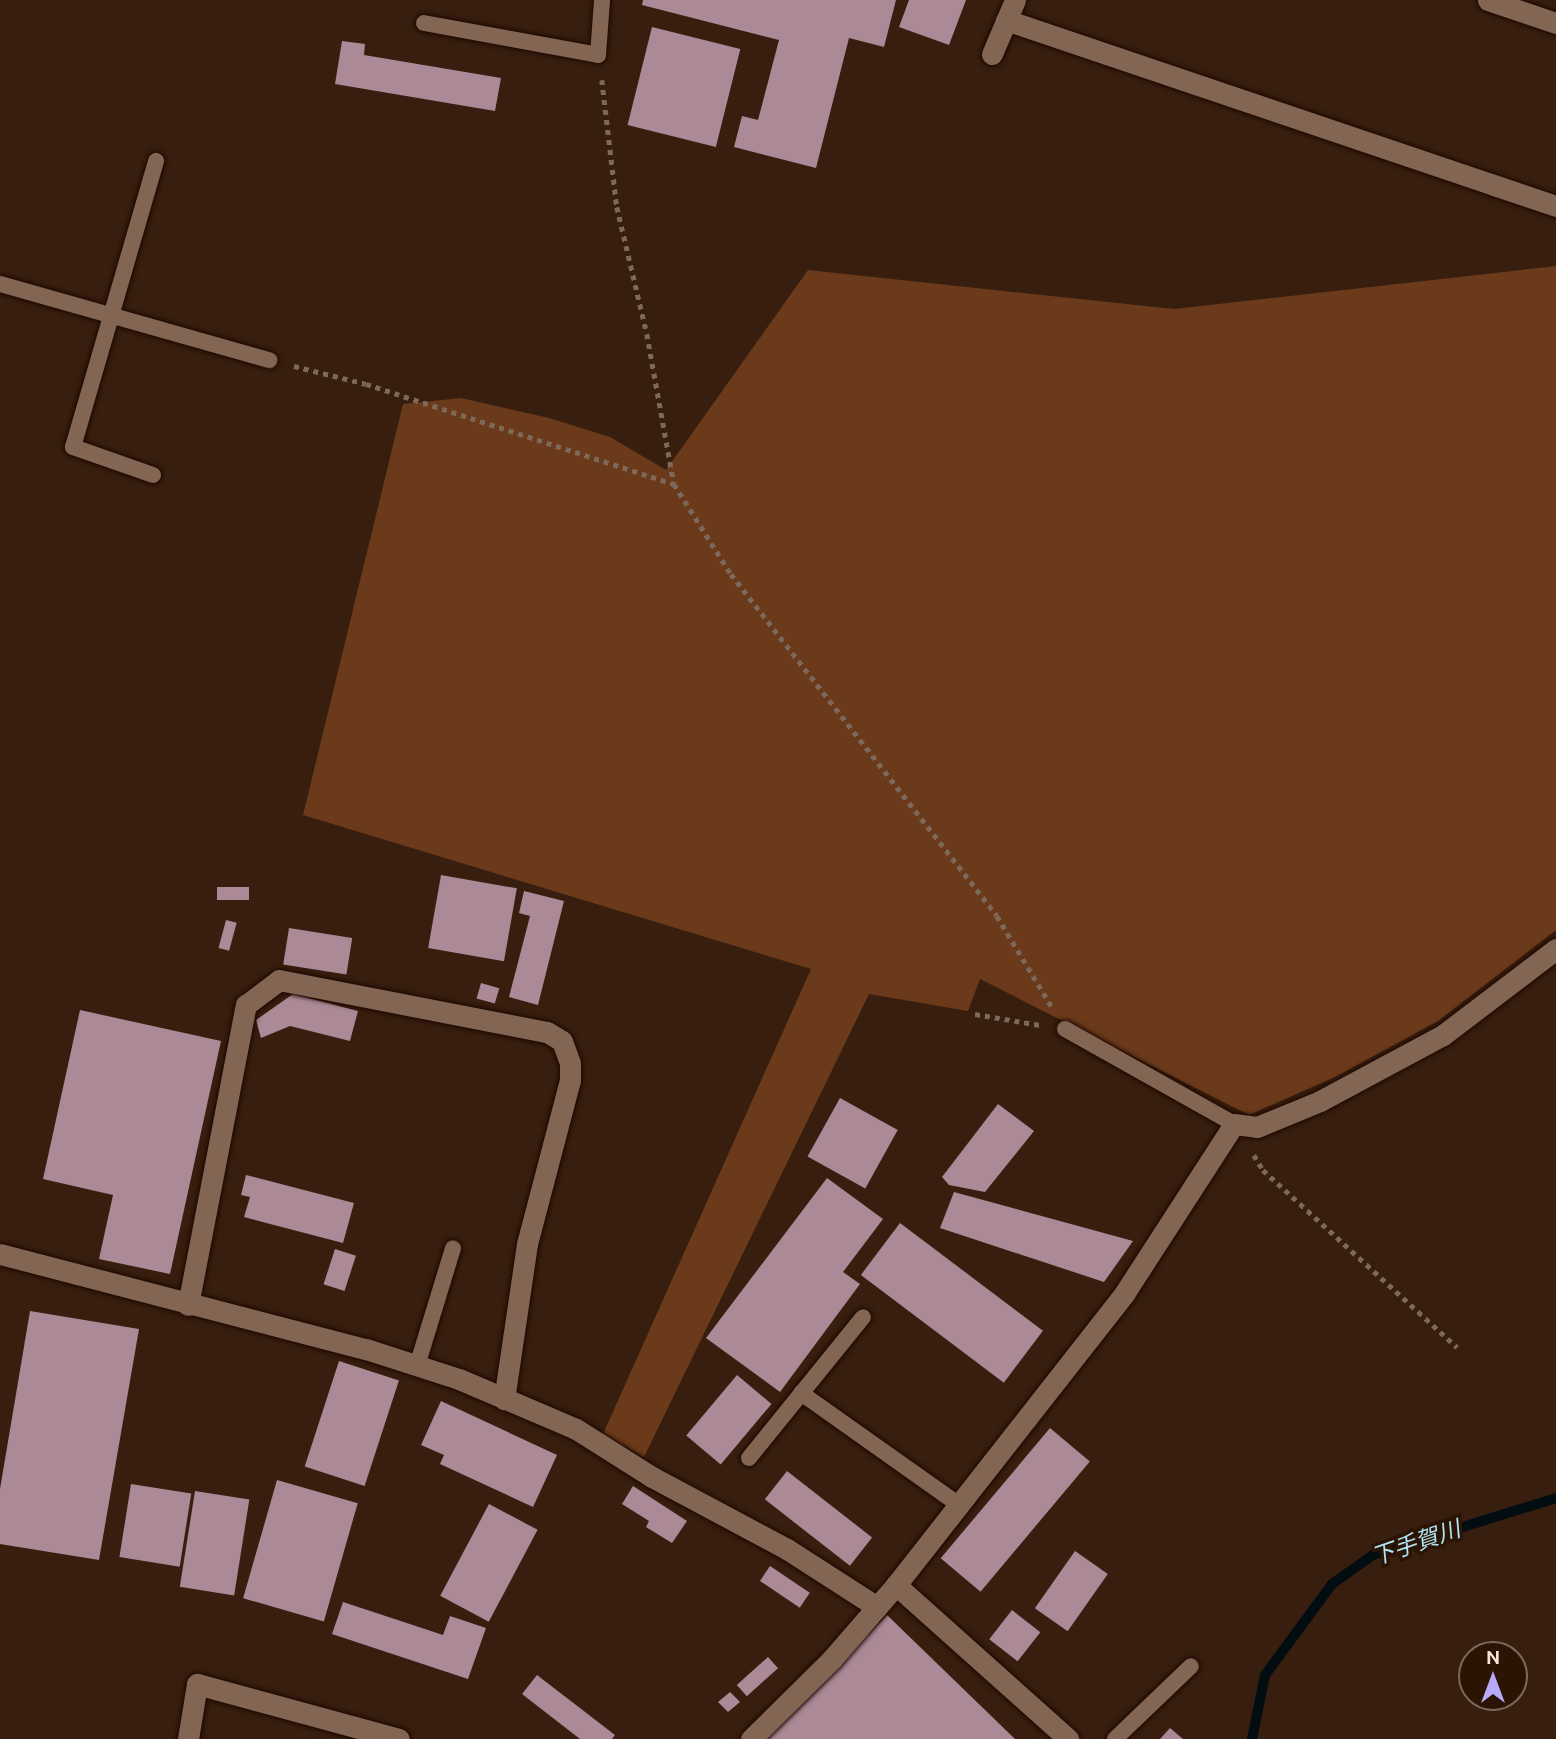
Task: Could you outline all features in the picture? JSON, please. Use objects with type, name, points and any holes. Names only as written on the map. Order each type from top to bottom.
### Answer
[{"type":"street","points":[[992,54],[1015,0]]},
{"type":"street","points":[[1488,0],[1556,23]]},
{"type":"street","points":[[1006,20],[1556,206]]},
{"type":"street","points":[[751,1739],[832,1659],[897,1585],[1124,1294],[1234,1124],[1257,1127],[1320,1101],[1443,1035],[1556,949]]},
{"type":"street","points":[[188,1305],[246,1005],[279,980],[547,1032],[562,1041],[570,1063],[570,1080],[527,1244],[504,1399]]},
{"type":"street","points":[[0,1254],[188,1305],[366,1349],[504,1399],[576,1429],[652,1477],[787,1549],[877,1607]]},
{"type":"street","points":[[897,1585],[1068,1739]]},
{"type":"street","points":[[188,1739],[197,1684],[399,1739]]},
{"type":"lane","points":[[424,23],[598,55],[602,0]]},
{"type":"lane","points":[[153,475],[73,447],[109,315],[156,162]]},
{"type":"lane","points":[[0,284],[269,360]]},
{"type":"lane","points":[[1065,1029],[1234,1124]]},
{"type":"lane","points":[[417,1366],[453,1248]]},
{"type":"lane","points":[[749,1458],[863,1317]]},
{"type":"lane","points":[[802,1393],[959,1505]]},
{"type":"lane","points":[[1115,1739],[1191,1666]]},
{"type":"path","points":[[598,55],[617,207],[647,334],[674,484],[731,574],[998,916],[1065,1029]]},
{"type":"path","points":[[269,360],[366,384],[674,484]]},
{"type":"path","points":[[975,1014],[1065,1029]]},
{"type":"path","points":[[1234,1124],[1263,1170],[1457,1347]]},
{"type":"shaded area","points":[[1556,266],[1556,930],[1438,1021],[1335,1077],[1249,1115],[980,979],[968,1011],[869,994],[644,1457],[603,1434],[811,969],[303,815],[403,404],[461,398],[549,418],[610,437],[666,470],[808,270],[1174,309]]},
{"type":"building","points":[[643,0],[896,0],[884,47],[849,38],[816,168],[734,147],[742,116],[758,120],[779,40],[642,5]]},
{"type":"building","points":[[909,0],[966,0],[949,45],[899,27]]},
{"type":"building","points":[[652,27],[740,49],[716,147],[628,125]]},
{"type":"building","points":[[342,41],[365,44],[364,55],[501,78],[495,111],[335,84]]},
{"type":"building","points":[[441,875],[517,888],[504,961],[428,948]]},
{"type":"building","points":[[217,887],[249,887],[249,900],[217,900]]},
{"type":"building","points":[[524,891],[564,901],[538,1005],[509,997],[530,916],[519,913]]},
{"type":"building","points":[[226,920],[237,923],[229,951],[218,948]]},
{"type":"building","points":[[289,928],[352,938],[346,975],[283,965]]},
{"type":"building","points":[[481,983],[499,988],[495,1004],[477,998]]},
{"type":"building","points":[[293,994],[358,1011],[350,1041],[290,1026],[261,1038],[256,1020]]},
{"type":"building","points":[[80,1010],[221,1041],[170,1274],[99,1259],[113,1195],[43,1179]]},
{"type":"building","points":[[840,1098],[898,1130],[865,1189],[808,1157]]},
{"type":"building","points":[[998,1104],[1034,1131],[985,1192],[949,1185],[942,1177]]},
{"type":"building","points":[[246,1175],[354,1203],[343,1243],[244,1217],[250,1197],[241,1195]]},
{"type":"building","points":[[827,1178],[883,1219],[843,1272],[860,1284],[780,1392],[706,1338]]},
{"type":"building","points":[[954,1192],[1133,1241],[1104,1282],[940,1228]]},
{"type":"building","points":[[900,1223],[1043,1331],[1004,1383],[861,1275]]},
{"type":"building","points":[[335,1249],[356,1256],[344,1291],[324,1284]]},
{"type":"building","points":[[30,1311],[139,1329],[99,1560],[0,1544],[0,1489]]},
{"type":"building","points":[[339,1361],[399,1380],[365,1486],[305,1467]]},
{"type":"building","points":[[737,1375],[771,1404],[721,1464],[686,1436]]},
{"type":"building","points":[[441,1401],[557,1455],[533,1507],[440,1464],[444,1455],[421,1445]]},
{"type":"building","points":[[1050,1428],[1090,1461],[981,1592],[941,1558]]},
{"type":"building","points":[[787,1471],[872,1537],[850,1566],[765,1499]]},
{"type":"building","points":[[277,1480],[358,1503],[324,1621],[243,1598]]},
{"type":"building","points":[[131,1484],[191,1494],[180,1567],[119,1557]]},
{"type":"building","points":[[633,1486],[687,1521],[672,1543],[646,1527],[649,1521],[622,1504]]},
{"type":"building","points":[[195,1491],[249,1500],[234,1595],[180,1587]]},
{"type":"building","points":[[489,1504],[538,1530],[489,1622],[440,1596]]},
{"type":"building","points":[[1075,1551],[1108,1574],[1068,1631],[1035,1608]]},
{"type":"building","points":[[770,1566],[810,1593],[800,1608],[760,1581]]},
{"type":"building","points":[[343,1602],[443,1635],[450,1616],[486,1628],[468,1679],[332,1634]]},
{"type":"building","points":[[1012,1610],[1040,1632],[1018,1661],[989,1639]]},
{"type":"building","points":[[887,1615],[1015,1739],[765,1739]]},
{"type":"building","points":[[768,1657],[778,1668],[747,1696],[737,1685]]},
{"type":"building","points":[[537,1675],[615,1735],[612,1739],[580,1739],[522,1694]]},
{"type":"building","points":[[730,1692],[740,1702],[728,1712],[718,1702]]},
{"type":"building","points":[[1170,1728],[1183,1739],[1160,1739]]},
{"type":"waterway","name":"下手賀川","points":[[1252,1739],[1265,1675],[1332,1584],[1373,1555],[1556,1498]]}]
